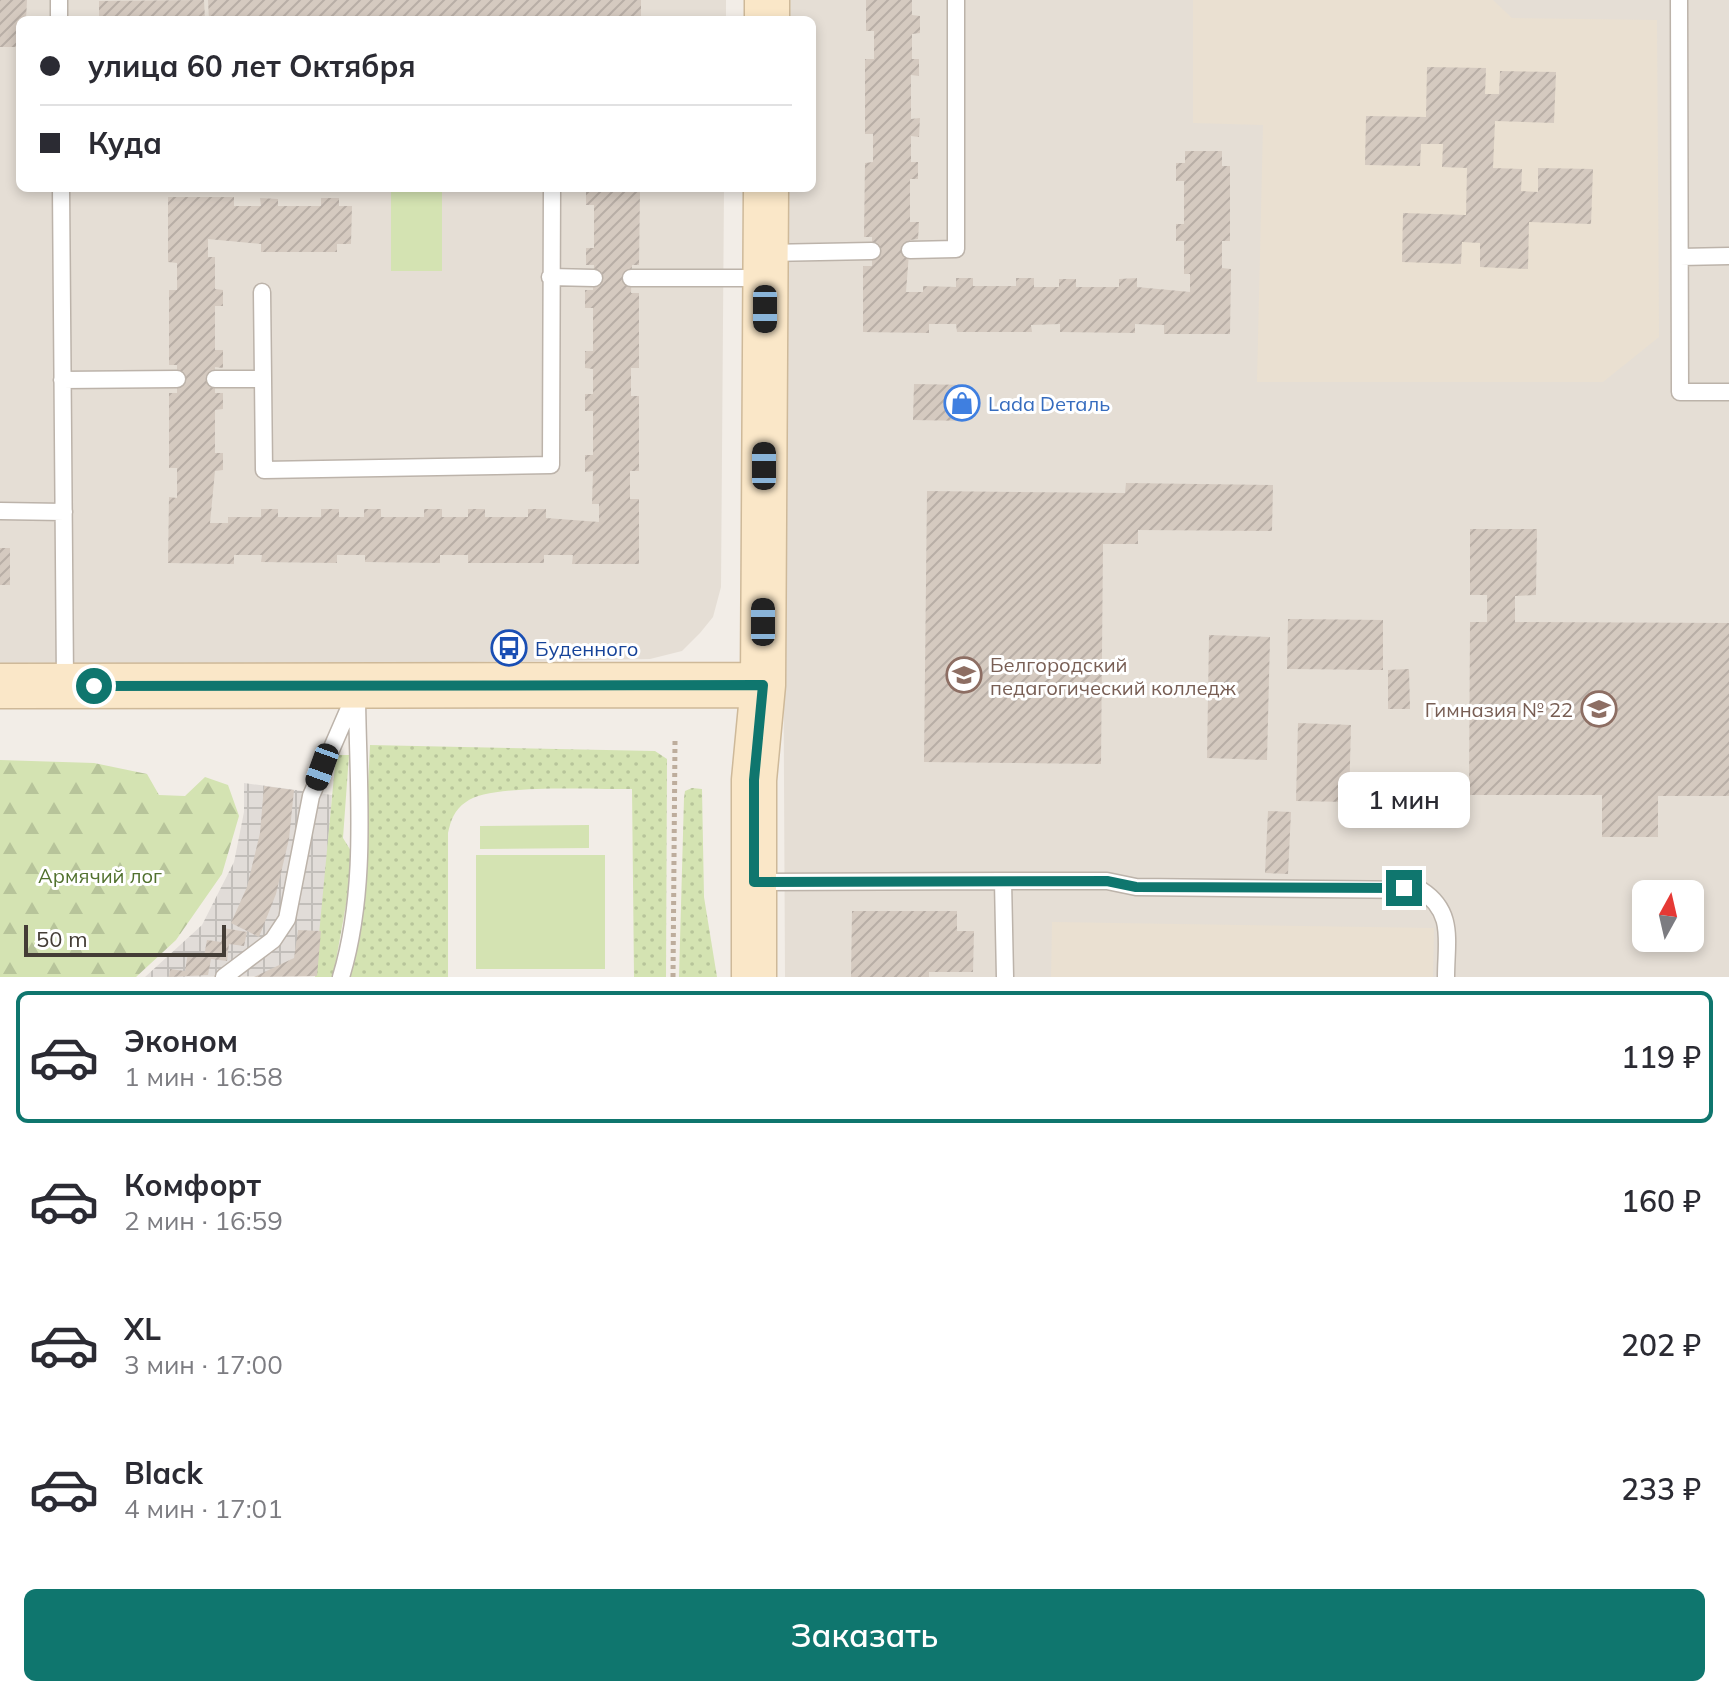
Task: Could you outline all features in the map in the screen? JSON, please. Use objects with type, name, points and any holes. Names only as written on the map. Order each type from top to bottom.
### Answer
[{"type":"street","points":[[754,977],[754,780],[763,685],[766,192]]},
{"type":"street","points":[[0,686],[357,688],[763,685]]},
{"type":"lane","points":[[910,250],[956,249],[956,0]]},
{"type":"lane","points":[[1679,0],[1680,392],[1729,392]]},
{"type":"lane","points":[[61,192],[65,686]]},
{"type":"lane","points":[[262,292],[264,470],[551,465],[552,192]]},
{"type":"lane","points":[[631,278],[765,266],[872,251]]},
{"type":"lane","points":[[1680,257],[1729,256]]},
{"type":"lane","points":[[550,277],[594,278]]},
{"type":"lane","points":[[62,380],[177,379]]},
{"type":"lane","points":[[215,379],[263,379]]},
{"type":"lane","points":[[0,511],[64,512]]},
{"type":"lane","points":[[224,977],[273,940],[287,919],[311,796],[357,688]]},
{"type":"lane","points":[[341,977],[351,934],[357,858],[357,688]]},
{"type":"lane","points":[[1003,881],[1005,977]]},
{"type":"lane","points":[[754,882],[1107,881],[1136,887],[1421,890],[1436,899],[1445,914],[1446,977]]},
{"type":"path","points":[[673,977],[675,741]]},
{"type":"shaded area","points":[[0,0],[726,0],[726,16],[16,16],[16,192],[724,192],[721,587],[713,617],[700,633],[682,651],[650,659],[0,670]]},
{"type":"shaded area","points":[[780,0],[1729,0],[1729,977],[785,977],[781,192],[816,192],[816,16],[780,16]]},
{"type":"shaded area","points":[[1193,0],[1493,0],[1512,18],[1657,20],[1659,337],[1603,382],[1257,382],[1263,125],[1193,123]]},
{"type":"shaded area","points":[[244,783],[332,795],[317,976],[145,977],[202,925],[234,862],[244,812]]},
{"type":"shaded area","points":[[1052,922],[1434,928],[1433,977],[1051,977]]},
{"type":"green space","points":[[391,192],[442,192],[442,271],[391,271]]},
{"type":"green space","points":[[370,745],[655,751],[667,759],[666,977],[634,977],[632,789],[571,789],[498,792],[466,802],[456,812],[448,833],[448,977],[349,977],[362,912]]},
{"type":"green space","points":[[336,755],[349,755],[343,838],[351,851],[347,899],[333,977],[315,977]]},
{"type":"green space","name":"Армячий лог","points":[[0,760],[94,763],[147,774],[159,795],[185,796],[205,777],[228,785],[239,816],[222,874],[176,940],[136,977],[0,977]]},
{"type":"green space","points":[[702,789],[704,897],[717,977],[679,977],[684,798],[685,791]]},
{"type":"green space","points":[[589,825],[589,848],[480,849],[480,826]]},
{"type":"green space","points":[[476,855],[605,855],[605,969],[476,969]]},
{"type":"building","points":[[0,0],[27,0],[26,16],[16,16],[16,47],[0,47]]},
{"type":"building","points":[[204,0],[205,16],[99,16],[99,1]]},
{"type":"building","points":[[208,0],[641,0],[641,16],[209,16]]},
{"type":"building","points":[[866,0],[912,0],[912,15],[920,16],[920,33],[912,34],[912,59],[919,59],[919,76],[911,75],[911,119],[920,118],[919,137],[911,136],[911,162],[918,162],[918,179],[910,179],[910,222],[919,222],[918,239],[910,240],[906,292],[923,292],[923,286],[956,287],[956,278],[973,278],[973,286],[1016,286],[1016,278],[1034,278],[1034,287],[1059,287],[1059,279],[1076,279],[1076,287],[1119,287],[1119,279],[1137,278],[1137,287],[1190,292],[1190,274],[1184,274],[1184,241],[1176,241],[1176,224],[1184,224],[1184,181],[1176,181],[1176,163],[1185,163],[1185,151],[1222,151],[1222,166],[1230,166],[1230,241],[1222,241],[1222,268],[1231,269],[1230,334],[1164,334],[1164,325],[1135,324],[1135,333],[1060,332],[1060,324],[1031,325],[1032,332],[957,332],[956,324],[929,324],[929,333],[863,332],[863,266],[872,266],[872,237],[864,237],[865,163],[873,162],[873,134],[865,134],[865,59],[874,59],[874,31],[866,31]]},
{"type":"building","points":[[1427,67],[1486,68],[1485,94],[1499,94],[1500,71],[1556,72],[1554,123],[1495,121],[1493,168],[1522,169],[1521,191],[1538,192],[1538,168],[1593,169],[1591,224],[1529,222],[1528,269],[1480,267],[1480,243],[1462,242],[1461,264],[1402,262],[1403,213],[1466,215],[1467,168],[1442,167],[1443,144],[1421,144],[1420,166],[1365,165],[1366,116],[1426,117]]},
{"type":"building","points":[[586,192],[640,192],[639,265],[632,265],[631,293],[639,293],[639,368],[631,368],[631,396],[639,396],[639,471],[630,471],[630,499],[639,499],[639,564],[572,564],[573,555],[544,555],[544,563],[468,563],[468,555],[440,555],[440,563],[365,562],[365,555],[337,555],[337,563],[261,562],[262,555],[234,555],[234,564],[168,563],[169,497],[177,498],[177,468],[169,468],[169,393],[177,393],[177,365],[169,365],[169,290],[177,290],[177,263],[168,262],[168,197],[234,197],[234,206],[261,206],[260,198],[278,199],[278,206],[321,206],[321,198],[339,198],[339,206],[352,206],[351,244],[337,244],[337,252],[261,252],[261,244],[208,239],[208,257],[215,257],[215,289],[223,290],[223,306],[215,306],[215,350],[223,350],[223,368],[215,367],[215,393],[223,393],[223,409],[215,410],[215,453],[223,453],[223,470],[215,471],[210,523],[228,523],[228,517],[261,517],[261,509],[278,509],[278,517],[321,517],[321,509],[339,509],[339,517],[364,517],[364,509],[381,509],[381,517],[424,517],[424,509],[442,509],[442,517],[468,517],[468,509],[485,509],[485,517],[528,517],[528,509],[546,509],[546,518],[599,522],[599,504],[592,504],[593,471],[585,472],[585,455],[593,455],[593,411],[585,411],[585,394],[593,394],[593,369],[585,368],[585,351],[593,351],[593,308],[585,308],[585,290],[593,290],[594,265],[586,265],[586,248],[594,248],[594,205],[586,205]]},
{"type":"building","points":[[914,384],[968,385],[967,421],[913,420]]},
{"type":"building","points":[[1126,483],[1273,485],[1272,531],[1138,530],[1138,544],[1103,544],[1101,764],[924,762],[927,491],[1125,493]]},
{"type":"building","name":"Гимназия № 22","points":[[1470,529],[1537,529],[1536,595],[1515,596],[1515,622],[1729,623],[1729,796],[1658,796],[1658,837],[1602,837],[1602,795],[1469,795],[1470,622],[1487,622],[1487,595],[1470,595]]},
{"type":"building","points":[[0,548],[10,548],[10,585],[0,585]]},
{"type":"building","points":[[1288,619],[1383,620],[1383,670],[1287,669]]},
{"type":"building","points":[[1209,635],[1270,637],[1267,760],[1207,758]]},
{"type":"building","points":[[1409,669],[1410,709],[1388,709],[1388,670]]},
{"type":"building","points":[[1298,723],[1351,725],[1349,802],[1296,801]]},
{"type":"building","points":[[264,786],[294,790],[289,839],[276,894],[259,937],[231,923],[247,887],[260,833]]},
{"type":"building","points":[[1268,811],[1291,812],[1288,874],[1265,873]]},
{"type":"building","points":[[852,911],[957,911],[957,931],[974,931],[973,972],[929,972],[929,977],[851,977]]},
{"type":"building","points":[[223,928],[247,932],[244,946],[229,944],[227,961],[211,959],[208,975],[169,977],[170,969],[185,971],[188,953],[204,956],[207,940],[221,942]]},
{"type":"building","points":[[298,930],[321,931],[317,976],[254,977],[294,958]]},
{"type":"place","name":"Lada Dеталь","points":[[962,403]]},
{"type":"place","name":"Буденного","points":[[509,648]]},
{"type":"place","name":"Белгородский педагогический колледж","points":[[964,675]]},
{"type":"place","name":"Гимназия № 22","points":[[1599,709]]},
{"type":"route","points":[[94,686],[763,685],[754,780],[754,882],[1107,881],[1136,887],[1404,888]]}]
